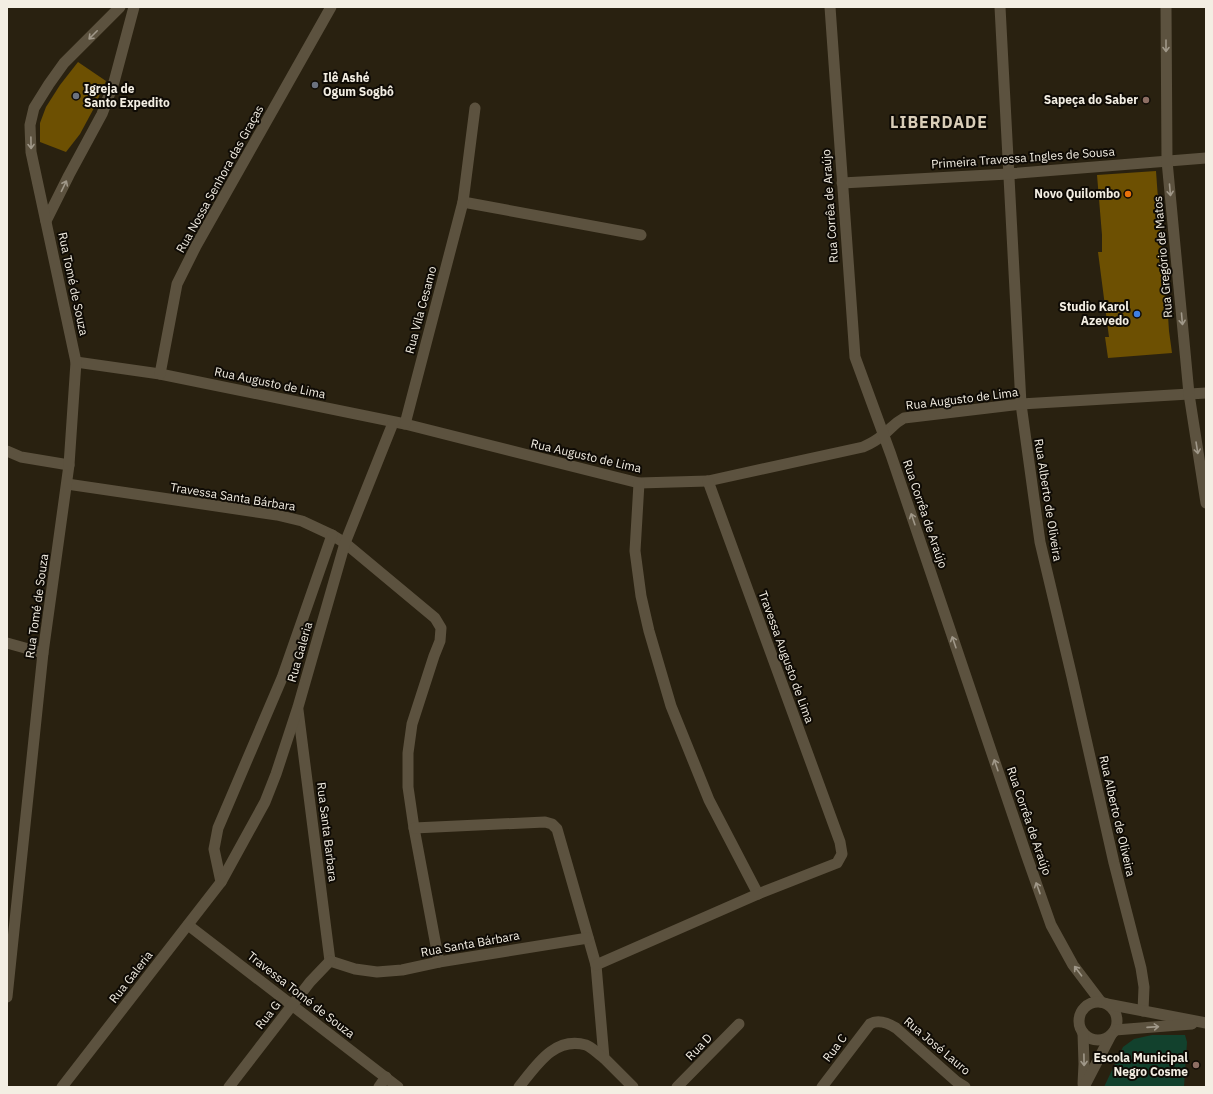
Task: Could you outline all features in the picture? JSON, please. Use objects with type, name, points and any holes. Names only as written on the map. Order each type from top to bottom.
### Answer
[{"type":"street","name":"Rua Tomé de Souza","points":[[7,997],[43,653],[67,484],[76,362],[31,152],[30,125],[34,108],[64,63],[120,7]]},
{"type":"street","name":"Rua Tomé de Souza","points":[[46,221],[102,114],[114,82],[134,7]]},
{"type":"street","name":"Rua Nossa Senhora das Graças","points":[[160,374],[177,284],[196,246],[331,7]]},
{"type":"street","name":"Rua Corrêa de Araújo","points":[[830,7],[854,357],[884,435],[1051,925],[1073,965],[1104,1003]]},
{"type":"street","name":"Rua Alberto de Oliveira","points":[[1000,7],[1020,404],[1040,542],[1114,863],[1141,968],[1144,987],[1143,1012]]},
{"type":"street","name":"Rua Gregório de Matos","points":[[1166,7],[1167,161],[1189,394],[1206,503]]},
{"type":"street","name":"Rua Vila Cesamo","points":[[405,424],[463,202],[475,108]]},
{"type":"street","name":"Primeira Travessa Ingles de Sousa","points":[[842,183],[1008,174],[1206,158]]},
{"type":"street","points":[[463,202],[641,235]]},
{"type":"street","name":"Rua Augusto de Lima","points":[[76,362],[160,374],[405,424],[639,483],[708,481],[863,447],[884,435],[895,423],[904,418],[1020,404],[1206,393]]},
{"type":"street","name":"Rua Galeria","points":[[62,1087],[220,882],[265,802],[276,774],[298,707],[345,543],[393,422]]},
{"type":"street","points":[[7,451],[21,457],[69,465]]},
{"type":"street","name":"Travessa Augusto de Lima","points":[[708,481],[840,842],[842,854],[837,863],[758,894]]},
{"type":"street","points":[[596,965],[758,894],[710,800],[668,698],[649,631],[641,596],[635,551],[639,483]]},
{"type":"street","name":"Travessa Santa Bárbara","points":[[67,484],[277,515],[302,521],[332,535],[345,543],[435,618],[441,628],[440,641],[412,724],[408,754],[408,787],[414,828],[439,962]]},
{"type":"street","name":"Rua Galeria","points":[[220,882],[214,849],[218,828],[282,678],[332,535]]},
{"type":"street","points":[[7,643],[43,653]]},
{"type":"street","name":"Rua Santa Barbara","points":[[298,707],[330,961]]},
{"type":"street","points":[[414,828],[545,822],[552,824],[557,829],[596,965],[604,1058]]},
{"type":"street","name":"Travessa Tomé de Souza","points":[[188,925],[398,1087]]},
{"type":"street","name":"Rua Santa Bárbara","points":[[330,961],[355,969],[377,972],[402,970],[439,962],[588,938]]},
{"type":"street","name":"Rua G","points":[[229,1087],[310,982],[330,961]]},
{"type":"street","points":[[1083,1087],[1083,1033],[1079,1020],[1080,1014],[1089,1004],[1095,1002],[1104,1003],[1143,1012],[1206,1023]]},
{"type":"street","points":[[1083,1087],[1117,1025],[1116,1013],[1112,1008],[1104,1003]]},
{"type":"street","name":"Rua José Lauro","points":[[870,1024],[878,1021],[896,1028],[958,1085]]},
{"type":"street","points":[[1083,1033],[1094,1040],[1100,1040],[1106,1038],[1113,1032],[1206,1023]]},
{"type":"street","name":"Rua D","points":[[677,1087],[738,1024]]},
{"type":"street","name":"Rua C","points":[[822,1087],[870,1024]]},
{"type":"street","points":[[519,1087],[542,1058],[558,1047],[571,1044],[587,1046],[604,1058],[633,1087]]},
{"type":"street","points":[[379,1087],[386,1077]]},
{"type":"green space","points":[[1152,1035],[1185,1035],[1187,1042],[1184,1087],[1104,1087],[1123,1047],[1134,1039]]},
{"type":"building","name":"Igreja de Santo Expedito","points":[[78,62],[106,81],[80,134],[66,152],[40,142],[40,123],[46,107],[60,85]]},
{"type":"building","points":[[1156,171],[1172,353],[1108,358],[1105,337],[1109,337],[1098,252],[1102,252],[1102,235],[1097,175]]},
{"type":"place","name":"Ilê Ashé Ogum Sogbô","points":[[315,85]]},
{"type":"place","name":"Igreja de Santo Expedito","points":[[76,96]]},
{"type":"place","name":"Sapeça do Saber","points":[[1146,100]]},
{"type":"place","name":"Novo Quilombo","points":[[1128,194]]},
{"type":"place","name":"Studio Karol Azevedo","points":[[1137,314]]},
{"type":"place","name":"Escola Municipal Negro Cosme","points":[[1196,1065]]},
{"type":"district","name":"LIBERDADE","points":[[939,122]]}]
